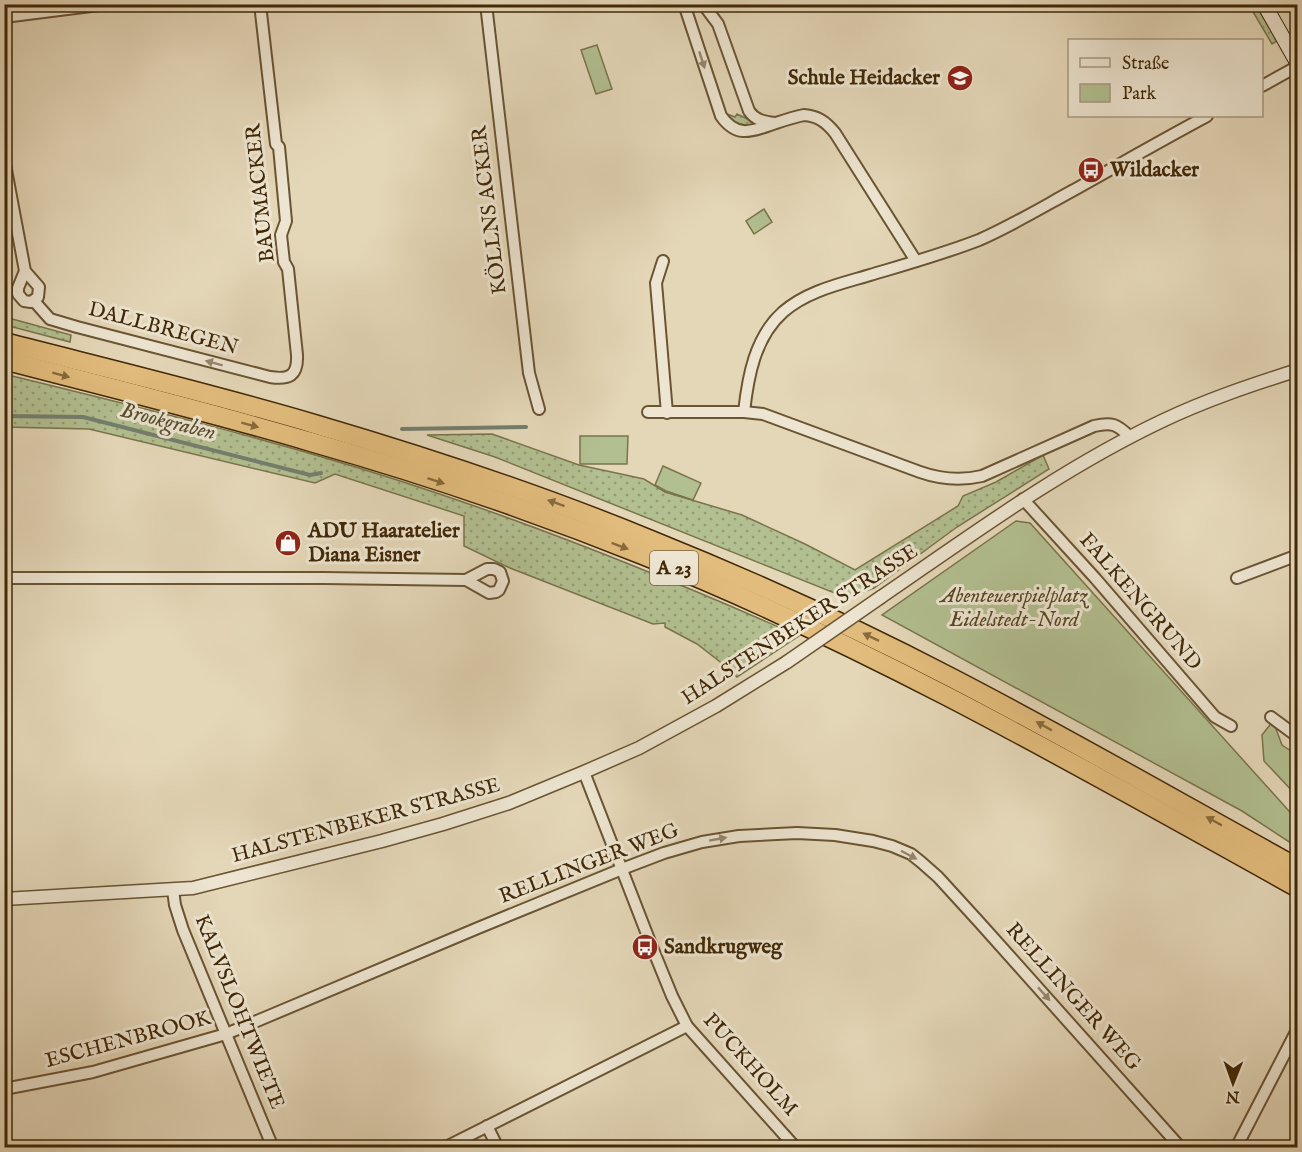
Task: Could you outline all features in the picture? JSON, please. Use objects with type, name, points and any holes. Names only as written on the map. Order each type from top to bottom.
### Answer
[{"type":"highway","name":"A 23","points":[[4,342],[221,398],[376,442],[487,478],[650,539],[867,635],[1028,718],[1298,867]]},
{"type":"highway","name":"A 23","points":[[4,360],[216,415],[360,456],[472,492],[644,555],[741,596],[858,650],[939,691],[1020,733],[1298,888]]},
{"type":"main road","points":[[1264,4],[1298,65]]},
{"type":"street","points":[[4,16],[107,4]]},
{"type":"street","name":"BAUMACKER","points":[[260,4],[276,144],[279,147],[286,221],[281,235],[284,262],[288,269],[297,359],[295,372],[291,375]]},
{"type":"street","name":"KÖLLNS ACKER","points":[[486,4],[529,373],[539,409]]},
{"type":"street","points":[[684,4],[721,116],[726,123],[738,130],[752,131],[804,116],[819,118],[828,125],[844,147],[916,261]]},
{"type":"street","points":[[703,4],[718,24],[749,111],[755,118],[767,123],[775,123]]},
{"type":"street","points":[[1263,85],[1298,65]]},
{"type":"street","points":[[744,412],[747,388],[762,338],[771,324],[798,301],[814,293],[947,252],[1006,227],[1205,117]]},
{"type":"street","name":"DALLBREGEN","points":[[4,159],[25,271],[39,287],[39,294],[34,301]]},
{"type":"street","points":[[663,261],[656,283],[667,413]]},
{"type":"street","name":"DALLBREGEN","points":[[25,271],[18,294],[24,301],[34,301],[50,319],[270,377],[285,378],[291,375]]},
{"type":"street","name":"HALSTENBEKER STRASSE","points":[[4,899],[193,888],[409,834],[509,802],[584,772],[639,748],[733,696],[787,662],[1020,501],[1087,460],[1164,420],[1221,395],[1298,369]]},
{"type":"street","points":[[648,412],[763,414],[920,472],[950,479],[982,476],[1105,423],[1113,424],[1130,437]]},
{"type":"street","name":"FALKENGRUND","points":[[1020,501],[1095,578],[1215,717],[1231,726]]},
{"type":"street","points":[[1237,578],[1298,555]]},
{"type":"street","points":[[4,578],[466,580]]},
{"type":"street","points":[[1271,717],[1298,737]]},
{"type":"street","name":"PUCKHOLM","points":[[584,772],[672,996],[687,1026],[796,1148]]},
{"type":"street","name":"RELLINGER WEG","points":[[225,1034],[664,853],[702,842],[739,836],[772,833],[835,835],[882,844],[911,854],[938,877],[1181,1148]]},
{"type":"street","name":"KALVSLOHTWIETE","points":[[173,890],[183,930],[273,1148]]},
{"type":"street","points":[[444,1148],[687,1026]]},
{"type":"street","points":[[1236,1148],[1298,1028]]},
{"type":"street","name":"ESCHENBROOK","points":[[4,1089],[93,1072],[225,1034]]},
{"type":"street","points":[[487,1126],[498,1148]]},
{"type":"green space","points":[[1249,5],[1256,5],[1277,41],[1272,44]]},
{"type":"green space","points":[[597,45],[612,89],[596,94],[581,50]]},
{"type":"green space","points":[[727,114],[735,117],[737,114],[756,123],[756,126],[740,124]]},
{"type":"green space","points":[[764,209],[772,222],[754,234],[746,221]]},
{"type":"green space","points":[[5,317],[71,335],[70,342],[5,325]]},
{"type":"green space","points":[[4,374],[249,436],[446,496],[598,552],[799,636],[737,677],[697,644],[665,627],[665,623],[653,624],[510,568],[464,546],[464,516],[335,474],[315,483],[89,429],[5,427]]},
{"type":"green space","points":[[492,434],[579,465],[644,479],[665,492],[742,515],[855,570],[958,506],[963,496],[996,482],[1043,455],[1049,469],[957,527],[874,588],[847,598],[495,457],[427,435]]},
{"type":"green space","points":[[580,436],[628,436],[627,464],[580,464]]},
{"type":"green space","points":[[663,466],[701,483],[693,500],[655,485]]},
{"type":"green space","name":"Abenteuerspielplatz Eidelstedt-Nord","points":[[1016,521],[1030,523],[1297,820],[1297,847],[1242,811],[882,615]]},
{"type":"green space","points":[[1273,721],[1282,745],[1297,755],[1297,796],[1264,761],[1262,735]]},
{"type":"waterway","name":"Brookgraben","points":[[4,416],[83,417],[310,475],[321,473]]},
{"type":"waterway","name":"Brookgraben","points":[[402,429],[526,427]]},
{"type":"place","name":"Schule Heidacker","points":[[960,78]]},
{"type":"place","name":"Wildacker","points":[[1091,170]]},
{"type":"place","name":"ADU Haaratelier Diana Eisner","points":[[288,543]]},
{"type":"place","name":"Sandkrugweg","points":[[645,947]]}]
